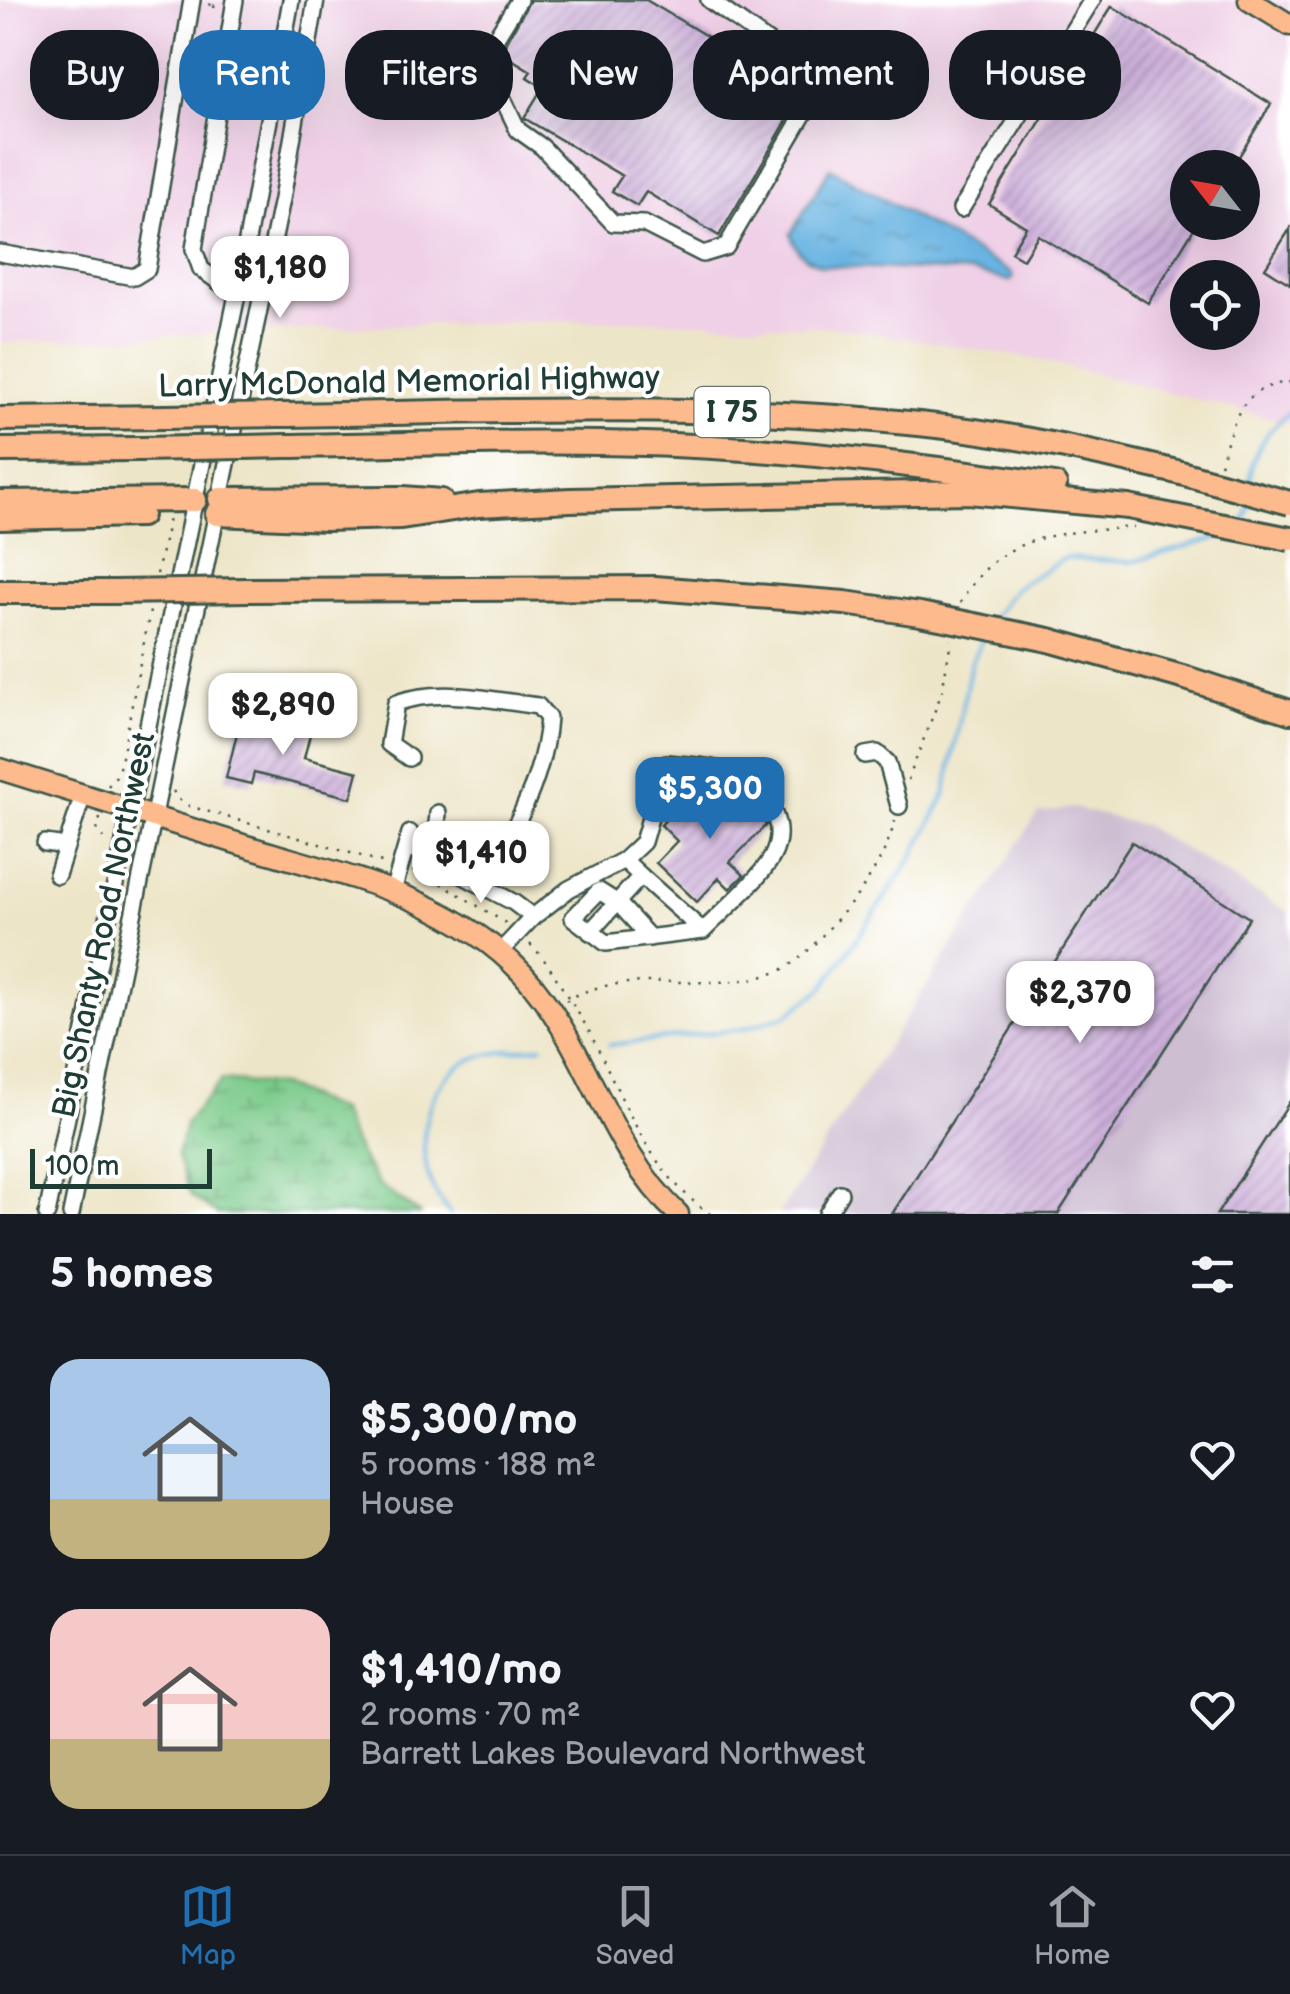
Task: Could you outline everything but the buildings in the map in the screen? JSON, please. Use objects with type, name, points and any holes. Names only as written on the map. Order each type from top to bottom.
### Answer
[{"type":"highway","name":"Larry McDonald Memorial Highway","points":[[0,419],[635,410],[786,414],[922,424],[1033,441],[1181,472],[1290,503]]},
{"type":"highway","points":[[0,450],[460,444],[725,448],[834,456],[1290,538]]},
{"type":"highway","points":[[218,507],[403,498],[480,505],[968,492],[1135,510]]},
{"type":"highway","points":[[0,502],[186,510]]},
{"type":"highway","points":[[0,518],[186,510]]},
{"type":"highway","points":[[0,592],[654,588],[845,603],[1049,640],[1290,712]]},
{"type":"main road","points":[[1250,0],[1290,25]]},
{"type":"main road","points":[[0,769],[393,891],[450,916],[561,1004],[578,1054],[618,1138],[657,1193],[678,1214]]},
{"type":"street","points":[[0,253],[134,278],[147,269],[192,0]]},
{"type":"street","points":[[235,0],[194,249],[201,269],[237,294]]},
{"type":"street","name":"Big Shanty Road Northwest","points":[[48,1214],[186,510],[237,294],[291,0]]},
{"type":"street","name":"Big Shanty Road Northwest","points":[[72,1207],[282,199],[316,0]]},
{"type":"street","points":[[519,0],[495,39],[492,76],[518,130],[542,147],[612,223],[644,224],[703,254],[726,247],[803,120]]},
{"type":"street","points":[[710,0],[750,30]]},
{"type":"street","points":[[961,209],[1092,0]]},
{"type":"street","points":[[186,510],[218,507]]},
{"type":"street","points":[[408,758],[389,744],[396,703],[418,696],[456,694],[538,706],[548,718],[531,791],[494,864]]},
{"type":"street","points":[[865,755],[877,753],[887,762],[899,806]]},
{"type":"street","points":[[500,952],[568,888],[624,860],[643,842],[666,763],[743,779],[772,807],[780,824],[771,859],[703,931],[650,938],[606,943],[573,918],[599,891],[618,903],[650,938]]},
{"type":"street","points":[[692,808],[723,773]]},
{"type":"street","points":[[57,875],[83,795]]},
{"type":"street","points":[[393,891],[408,840],[533,917]]},
{"type":"street","points":[[45,843],[66,846]]},
{"type":"street","points":[[624,860],[703,931]]},
{"type":"street","points":[[618,903],[641,876]]},
{"type":"street","points":[[827,1214],[840,1193]]},
{"type":"path","points":[[212,6],[213,0]]},
{"type":"path","points":[[1215,477],[1240,407],[1259,391],[1290,382]]},
{"type":"path","points":[[156,576],[186,510]]},
{"type":"path","points":[[960,604],[988,565],[1022,543],[1135,510]]},
{"type":"path","points":[[108,784],[121,762],[150,613]]},
{"type":"path","points":[[710,1214],[675,1182],[648,1148],[623,1106],[590,1032],[561,1004],[594,987],[760,977],[788,966],[813,946],[866,885],[881,860],[942,692],[951,637]]},
{"type":"shaded area","points":[[0,0],[1290,0],[1290,423],[1040,360],[836,327],[625,320],[407,325],[0,343]]},
{"type":"shaded area","points":[[1074,808],[1145,826],[1290,913],[1290,1214],[779,1214],[1038,813]]},
{"type":"green space","points":[[222,1080],[283,1086],[340,1111],[358,1152],[379,1185],[420,1214],[217,1214],[191,1196],[177,1156],[186,1122]]},
{"type":"water","points":[[830,168],[1012,273],[1013,278],[1010,281],[972,272],[823,266],[811,261],[798,250],[791,233]]},
{"type":"waterway","points":[[1250,483],[1261,443],[1290,412]]},
{"type":"waterway","points":[[1244,521],[1250,502]]},
{"type":"waterway","points":[[992,618],[1015,588],[1065,558],[1132,562],[1225,536]]},
{"type":"waterway","points":[[609,1045],[743,1029],[787,1015],[823,988],[914,855],[945,795],[971,663],[984,635]]},
{"type":"waterway","points":[[450,1214],[433,1188],[424,1152],[424,1133],[434,1097],[456,1068],[473,1059],[542,1046]]}]
